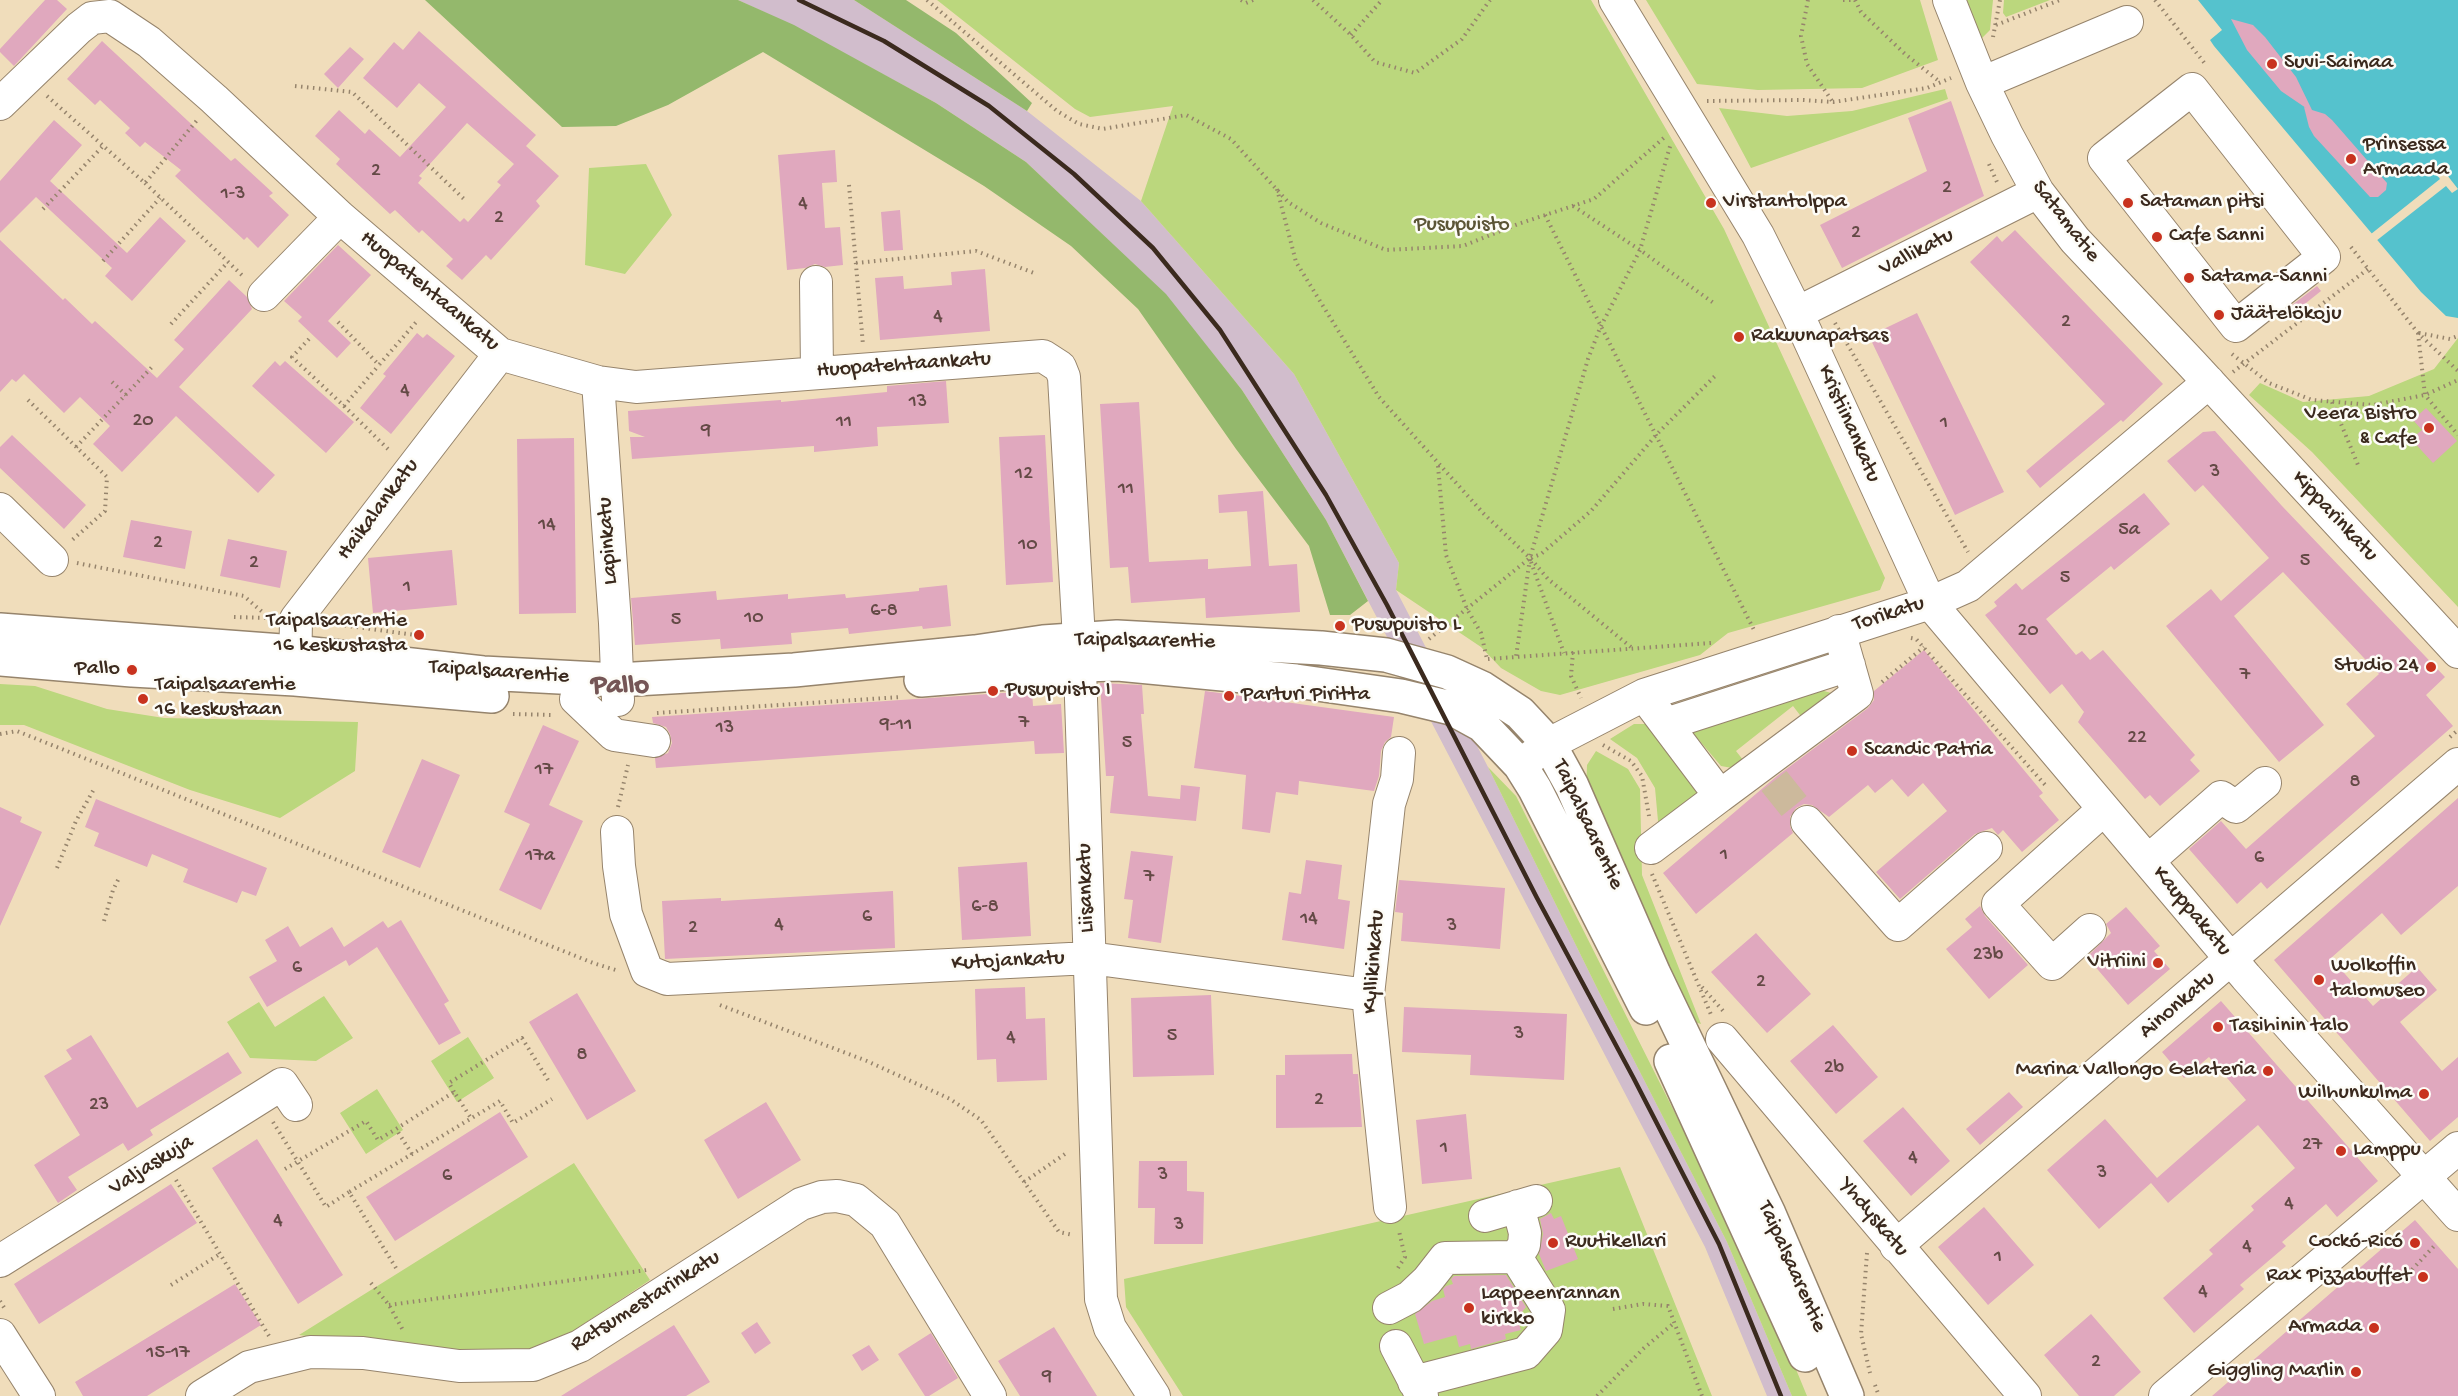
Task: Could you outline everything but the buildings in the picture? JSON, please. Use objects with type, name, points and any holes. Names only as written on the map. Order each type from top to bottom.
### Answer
[{"type":"main road","name":"Taipalsaarentie","points":[[0,630],[295,666],[485,696],[576,699],[617,690],[794,670],[1079,652],[1117,638],[1321,648],[1386,655],[1447,672],[1482,688],[1520,713],[1549,744],[1572,786],[1654,974],[1769,1214],[1847,1396]]},
{"type":"main road","name":"Taipalsaarentie","points":[[1079,652],[1118,664],[1296,681],[1401,696],[1451,708],[1482,725],[1520,765],[1535,789],[1635,985],[1756,1245],[1823,1396]]},
{"type":"main road","name":"Taipalsaarentie","points":[[0,659],[132,670],[295,666],[483,673],[617,690]]},
{"type":"street","name":"Kristiinankatu","points":[[1615,0],[1758,235],[1810,307],[1930,603]]},
{"type":"street","name":"Satamatie","points":[[1949,0],[1968,80],[2038,192],[2075,240],[2219,379]]},
{"type":"street","name":"Huopatehtaankatu","points":[[0,104],[79,28],[92,18],[110,16],[149,42],[214,99],[340,217],[500,354],[598,382],[636,387],[1044,356],[1060,367]]},
{"type":"street","points":[[1968,80],[2127,22]]},
{"type":"street","points":[[2192,89],[2324,257],[2236,326],[2104,158],[2192,89]]},
{"type":"street","name":"Vallikatu","points":[[1810,307],[2038,192]]},
{"type":"street","points":[[264,295],[340,217]]},
{"type":"street","points":[[816,282],[817,373]]},
{"type":"street","name":"Haikalankatu","points":[[295,666],[296,619],[500,354]]},
{"type":"street","name":"Liisankatu","points":[[1060,367],[1064,376],[1079,652],[1101,1299],[1110,1328],[1154,1396]]},
{"type":"street","name":"Torikatu","points":[[1520,765],[1549,744],[1644,695],[1930,603],[1968,586],[2219,379]]},
{"type":"street","name":"Kipparinkatu","points":[[2219,379],[2458,652]]},
{"type":"street","name":"Lapinkatu","points":[[598,382],[615,623],[617,690]]},
{"type":"street","points":[[0,509],[61,551]]},
{"type":"street","name":"Kauppakatu","points":[[1930,603],[2232,960],[2458,1215]]},
{"type":"street","points":[[1651,848],[1720,796],[1768,773],[1857,694],[1839,631]]},
{"type":"street","points":[[1666,724],[1849,664]]},
{"type":"street","points":[[1644,695],[1720,796]]},
{"type":"street","points":[[576,699],[614,735],[642,749]]},
{"type":"street","name":"Kyllikinkatu","points":[[1389,1207],[1368,995],[1389,804],[1397,779],[1399,753]]},
{"type":"street","name":"Ainonkatu","points":[[1882,1247],[2232,960],[2458,764]]},
{"type":"street","points":[[2148,861],[2221,797],[2236,807],[2265,783]]},
{"type":"street","points":[[2090,930],[2052,964],[1998,904],[2104,809]]},
{"type":"street","points":[[1807,822],[1898,925],[1986,848]]},
{"type":"street","points":[[617,832],[626,914],[647,972]]},
{"type":"street","name":"Kutojankatu","points":[[647,972],[667,979],[1090,958],[1368,995]]},
{"type":"street","name":"Yhdyskatu","points":[[1722,1039],[1882,1247],[2025,1396]]},
{"type":"street","name":"Valjaskuja","points":[[0,1261],[282,1084],[296,1106]]},
{"type":"street","points":[[2164,1396],[2458,1148]]},
{"type":"street","name":"Ratsumestarinkatu","points":[[202,1396],[249,1367],[310,1352],[363,1353],[459,1366],[533,1365],[580,1347],[801,1204],[822,1197],[837,1196],[856,1200],[885,1224],[990,1396]]},
{"type":"street","points":[[1485,1216],[1527,1203],[1524,1245],[1516,1257]]},
{"type":"street","points":[[1389,1308],[1410,1297],[1427,1281],[1445,1258],[1516,1257]]},
{"type":"street","points":[[1396,1346],[1418,1389],[1526,1353],[1546,1330],[1549,1310],[1516,1257]]},
{"type":"street","points":[[0,1335],[21,1384]]},
{"type":"path","points":[[927,0],[1057,111],[1079,124],[1103,129],[1186,115],[1231,139],[1277,187],[1288,202],[1321,223],[1386,250],[1463,246],[1594,199],[1667,134]]},
{"type":"path","points":[[1241,0],[1246,3],[1253,0]]},
{"type":"path","points":[[1313,0],[1351,34],[1375,62],[1415,73],[1462,39],[1490,0]]},
{"type":"path","points":[[1351,34],[1382,0]]},
{"type":"path","points":[[1808,0],[1802,36],[1807,64],[1833,102]]},
{"type":"path","points":[[1843,0],[1853,0],[1861,12],[1890,40],[1940,82]]},
{"type":"path","points":[[1991,46],[2000,0]]},
{"type":"path","points":[[1996,25],[2060,0]]},
{"type":"path","points":[[1677,103],[1803,100],[1833,102],[1927,88],[1940,82],[1968,80]]},
{"type":"path","points":[[295,86],[352,92],[465,200]]},
{"type":"path","points":[[42,92],[145,183],[264,295]]},
{"type":"path","points":[[145,183],[214,99]]},
{"type":"path","points":[[1516,657],[1530,558],[1588,359],[1600,328],[1640,250],[1672,138]]},
{"type":"path","points":[[43,208],[102,146]]},
{"type":"path","points":[[849,185],[866,369]]},
{"type":"path","points":[[1277,187],[1296,262],[1380,397],[1438,466],[1548,579],[1632,648]]},
{"type":"path","points":[[103,261],[160,198]]},
{"type":"path","points":[[1572,206],[1640,250],[1715,304]]},
{"type":"path","points":[[1545,215],[1757,636]]},
{"type":"path","points":[[856,263],[976,251],[1034,273]]},
{"type":"path","points":[[171,324],[228,262]]},
{"type":"path","points":[[2219,379],[2243,364],[2368,269]]},
{"type":"path","points":[[1810,307],[1968,553]]},
{"type":"path","points":[[344,406],[418,319]]},
{"type":"path","points":[[338,322],[380,365]]},
{"type":"path","points":[[2418,333],[2450,339],[2458,336]]},
{"type":"path","points":[[2418,333],[2458,371]]},
{"type":"path","points":[[2418,333],[2425,395],[2458,435]]},
{"type":"path","points":[[309,339],[292,357],[393,453]]},
{"type":"path","points":[[2226,349],[2269,383],[2312,400],[2373,405],[2425,395],[2458,381]]},
{"type":"path","points":[[76,447],[152,368]]},
{"type":"path","points":[[1422,645],[1530,558],[1541,554],[1591,511],[1656,434],[1717,374]]},
{"type":"path","points":[[112,382],[126,395]]},
{"type":"path","points":[[28,400],[107,477],[105,511],[61,551]]},
{"type":"path","points":[[2332,402],[2358,465]]},
{"type":"path","points":[[1438,466],[1446,555],[1467,609],[1481,633],[1487,659]]},
{"type":"path","points":[[61,551],[244,596],[269,618]]},
{"type":"path","points":[[1530,558],[1564,653]]},
{"type":"path","points":[[327,613],[332,623]]},
{"type":"path","points":[[0,734],[17,731],[593,963],[626,973],[647,972]]},
{"type":"path","points":[[618,799],[642,749]]},
{"type":"path","points":[[57,868],[76,821],[94,789]]},
{"type":"path","points":[[104,921],[113,890],[120,876]]},
{"type":"path","points":[[713,1002],[867,1061],[950,1099],[981,1120],[1059,1232],[1083,1238]]},
{"type":"path","points":[[471,1118],[449,1083],[522,1038],[548,1080]]},
{"type":"path","points":[[285,1169],[366,1120],[378,1140],[454,1092]]},
{"type":"path","points":[[258,1099],[326,1207],[500,1101],[513,1123],[552,1099]]},
{"type":"path","points":[[396,1129],[412,1154]]},
{"type":"path","points":[[1024,1182],[1072,1149]]},
{"type":"path","points":[[164,1158],[274,1345]]},
{"type":"path","points":[[349,1192],[396,1268]]},
{"type":"path","points":[[2407,1273],[2436,1244],[2407,1273]]},
{"type":"path","points":[[1879,1396],[1868,1366],[1861,1334],[1882,1247]]},
{"type":"path","points":[[171,1285],[220,1254]]},
{"type":"path","points":[[389,1305],[657,1268]]},
{"type":"path","points":[[371,1283],[389,1305],[421,1362]]},
{"type":"path","points":[[1613,1309],[1643,1304],[1668,1306],[1702,1396]]},
{"type":"path","points":[[1597,1396],[1644,1348],[1674,1323]]},
{"type":"shaded area","points":[[738,0],[854,0],[1027,111],[1141,201],[1294,374],[1399,563],[1396,590],[1488,767],[1599,992],[1727,1242],[1792,1396],[1767,1396],[1705,1247],[1326,520],[1242,390],[1165,294],[1026,162],[936,103],[794,26]]},
{"type":"green space","points":[[425,0],[738,0],[794,25],[936,103],[1026,162],[1166,294],[1242,390],[1326,520],[1368,601],[1350,615],[1330,615],[1309,546],[1236,449],[1138,309],[1071,246],[984,186],[763,52],[668,105],[616,126],[562,127]]},
{"type":"green space","points":[[854,0],[906,0],[956,33],[1032,103],[1027,111]]},
{"type":"green space","name":"Pusupuisto","points":[[937,0],[1591,0],[1724,229],[1885,578],[1880,590],[1728,633],[1700,655],[1560,695],[1541,691],[1501,668],[1481,647],[1396,590],[1399,563],[1294,374],[1141,201],[1173,106],[1090,117],[1075,109]]},
{"type":"green space","points":[[1646,0],[1920,0],[1938,60],[1862,88],[1758,90],[1697,84]]},
{"type":"green space","points":[[1967,0],[1993,0],[1990,30],[1980,40]]},
{"type":"green space","points":[[2004,0],[2050,0],[2006,17],[2003,13]]},
{"type":"green space","points":[[1945,89],[1948,99],[1751,168],[1719,108],[1787,116],[1852,111]]},
{"type":"green space","points":[[646,164],[672,215],[625,274],[585,265],[589,168]]},
{"type":"green space","points":[[2458,338],[2458,607],[2312,452],[2249,395],[2260,383],[2303,402],[2369,396],[2434,369]]},
{"type":"green space","points":[[0,684],[35,686],[107,709],[164,718],[358,722],[355,771],[280,818],[190,790],[24,725],[0,725]]},
{"type":"green space","points":[[1823,684],[1824,691],[1835,694],[1803,719],[1793,706],[1736,751],[1747,765],[1738,769],[1721,766],[1693,733],[1692,725]]},
{"type":"green space","points":[[1634,724],[1647,724],[1707,793],[1659,832],[1655,788],[1637,758],[1610,739]]},
{"type":"green space","points":[[1596,751],[1628,769],[1640,789],[1642,875],[1701,1024],[1682,1018],[1586,793],[1587,765]]},
{"type":"green space","points":[[1488,767],[1516,796],[1684,1131],[1779,1328],[1807,1396],[1792,1396],[1727,1242],[1599,992]]},
{"type":"green space","points":[[324,996],[353,1038],[316,1061],[250,1058],[227,1022],[259,1002],[275,1027]]},
{"type":"green space","points":[[468,1037],[494,1078],[457,1102],[431,1061]]},
{"type":"green space","points":[[377,1089],[403,1130],[366,1154],[340,1113]]},
{"type":"green space","points":[[574,1163],[650,1280],[573,1331],[521,1353],[474,1357],[299,1335]]},
{"type":"green space","points":[[1620,1167],[1712,1396],[1183,1396],[1126,1307],[1124,1279]]},
{"type":"water","points":[[2198,0],[2458,0],[2458,318],[2446,316],[2421,292],[2214,46],[2210,40],[2222,30]]},
{"type":"pier","points":[[2440,166],[2458,189],[2452,193],[2446,186],[2376,241],[2371,234],[2440,179],[2434,171]]},
{"type":"tunnel","points":[[1774,781],[1807,822]]},
{"type":"railway","points":[[799,0],[884,41],[989,106],[1074,174],[1153,248],[1220,330],[1326,495],[1387,605],[1537,898],[1719,1244],[1781,1396]]},
{"type":"place","name":"Suvi-Saimaa","points":[[2272,64]]},
{"type":"place","name":"Prinsessa Armaada","points":[[2351,159]]},
{"type":"place","name":"Virstantolppa","points":[[1711,203]]},
{"type":"place","name":"Sataman pitsi","points":[[2128,203]]},
{"type":"place","name":"Cafe Sanni","points":[[2157,237]]},
{"type":"place","name":"Satama-Sanni","points":[[2189,278]]},
{"type":"place","name":"Jäätelökoju","points":[[2219,315]]},
{"type":"place","name":"Rakuunapatsas","points":[[1739,337]]},
{"type":"place","name":"Veera Bistro & Cafe","points":[[2429,428]]},
{"type":"place","name":"Pusupuisto L","points":[[1340,626]]},
{"type":"place","name":"Taipalsaarentie 16 keskustasta","points":[[419,635]]},
{"type":"place","name":"Studio 24","points":[[2431,667]]},
{"type":"place","name":"Pallo","points":[[132,670]]},
{"type":"place","name":"Pusupuisto I","points":[[993,691]]},
{"type":"place","name":"Parturi Piritta","points":[[1229,696]]},
{"type":"place","name":"Taipalsaarentie 16 keskustaan","points":[[143,699]]},
{"type":"place","name":"Scandic Patria","points":[[1852,751]]},
{"type":"place","name":"Vitriini","points":[[2158,963]]},
{"type":"place","name":"Wolkoffin talomuseo","points":[[2319,980]]},
{"type":"place","name":"Tasihinin talo","points":[[2218,1027]]},
{"type":"place","name":"Marina Vallongo Gelateria","points":[[2268,1071]]},
{"type":"place","name":"Wilhunkulma","points":[[2424,1094]]},
{"type":"place","name":"Lamppu","points":[[2341,1151]]},
{"type":"place","name":"Ruutikellari","points":[[1553,1243]]},
{"type":"place","name":"Cockó-Ricó","points":[[2415,1243]]},
{"type":"place","name":"Rax Pizzabuffet","points":[[2423,1277]]},
{"type":"place","name":"Lappeenrannan kirkko","points":[[1469,1308]]},
{"type":"place","name":"Armada","points":[[2374,1328]]},
{"type":"place","name":"Giggling Marlin","points":[[2356,1372]]},
{"type":"district","name":"Pallo","points":[[620,688]]}]
